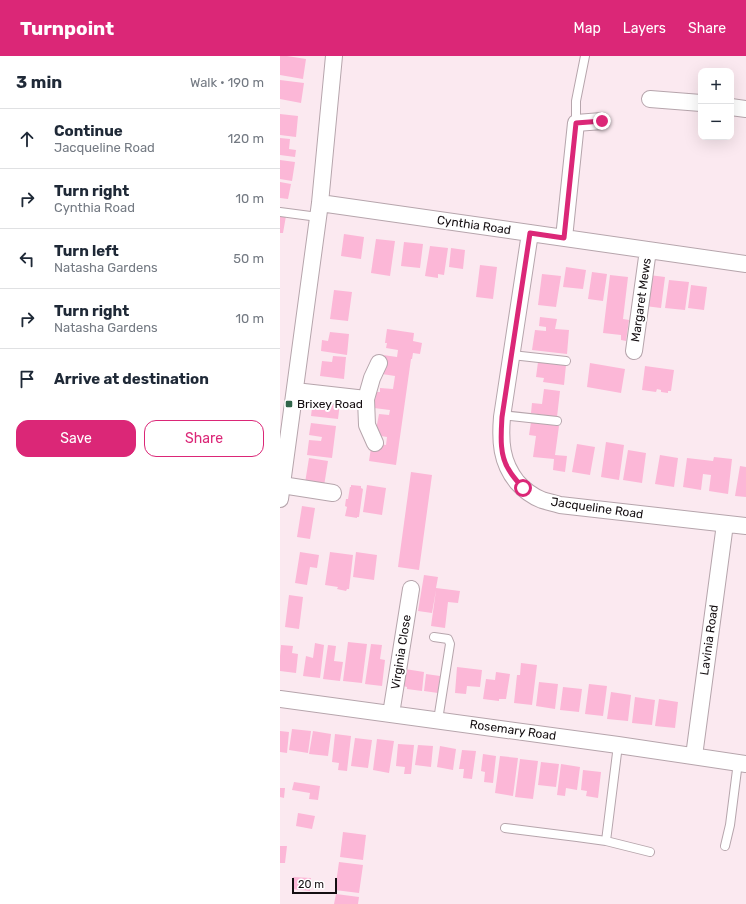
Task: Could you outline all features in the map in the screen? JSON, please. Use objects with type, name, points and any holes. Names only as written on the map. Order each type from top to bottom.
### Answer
[{"type":"street","points":[[333,493],[281,492],[319,210],[334,56]]},
{"type":"street","points":[[650,99],[698,103]]},
{"type":"street","points":[[734,107],[746,109]]},
{"type":"street","points":[[564,238],[576,123],[602,121]]},
{"type":"street","name":"Cynthia Road","points":[[319,210],[530,233],[746,264]]},
{"type":"street","name":"Jacqueline Road","points":[[530,233],[502,415],[501,440],[508,470],[523,488],[533,496],[543,501],[560,505],[746,526]]},
{"type":"street","name":"Margaret Mews","points":[[634,351],[648,250]]},
{"type":"street","points":[[375,443],[367,425],[366,399],[372,378],[379,363]]},
{"type":"street","points":[[295,391],[366,399]]},
{"type":"street","name":"Lavinia Road","points":[[694,756],[725,524]]},
{"type":"street","name":"Virginia Close","points":[[391,714],[411,590]]},
{"type":"street","name":"Rosemary Road","points":[[280,698],[742,763]]},
{"type":"lane","points":[[576,123],[576,101],[585,56]]},
{"type":"lane","points":[[280,212],[319,210]]},
{"type":"lane","points":[[512,355],[566,361]]},
{"type":"lane","points":[[502,415],[557,421]]},
{"type":"lane","points":[[434,637],[448,639],[450,644],[438,720]]},
{"type":"lane","points":[[606,841],[618,745]]},
{"type":"lane","points":[[725,846],[742,763]]},
{"type":"lane","points":[[505,828],[606,841],[650,852]]},
{"type":"building","points":[[280,56],[306,59],[303,79],[280,75]]},
{"type":"building","points":[[280,80],[304,83],[301,103],[280,99]]},
{"type":"building","points":[[280,114],[298,116],[296,137],[280,135]]},
{"type":"building","points":[[280,138],[290,139],[289,149],[296,150],[295,157],[280,155]]},
{"type":"building","points":[[280,160],[295,162],[292,181],[280,179]]},
{"type":"building","points":[[280,182],[291,184],[288,199],[280,198]]},
{"type":"building","points":[[280,215],[286,216],[283,233],[280,233]]},
{"type":"building","points":[[344,234],[364,237],[361,259],[341,256]]},
{"type":"building","points":[[376,239],[395,241],[390,276],[371,273]]},
{"type":"building","points":[[404,242],[423,244],[420,268],[401,266]]},
{"type":"building","points":[[430,246],[448,248],[444,275],[438,274],[438,278],[425,276]]},
{"type":"building","points":[[451,248],[465,250],[463,269],[449,267]]},
{"type":"building","points":[[480,265],[497,267],[493,299],[476,297]]},
{"type":"building","points":[[566,267],[586,270],[583,289],[563,287]]},
{"type":"building","points":[[592,272],[607,274],[603,301],[588,299]]},
{"type":"building","points":[[542,274],[561,276],[556,307],[538,305]]},
{"type":"building","points":[[610,275],[628,277],[623,319],[629,320],[626,341],[621,340],[621,335],[603,333]]},
{"type":"building","points":[[649,275],[665,277],[661,308],[645,306]]},
{"type":"building","points":[[669,280],[689,282],[685,310],[665,308]]},
{"type":"building","points":[[691,285],[707,287],[704,310],[688,308]]},
{"type":"building","points":[[334,290],[352,292],[348,321],[330,319]]},
{"type":"building","points":[[540,317],[557,319],[555,329],[569,330],[567,354],[532,350],[535,330],[546,331],[546,327],[539,326]]},
{"type":"building","points":[[387,329],[414,333],[413,341],[422,343],[420,354],[413,353],[411,359],[396,465],[369,461],[371,448],[374,443],[386,445],[387,437],[375,435],[379,414],[389,415],[390,410],[374,408],[376,392],[380,392],[380,388],[393,389],[395,376],[382,374],[381,369],[383,355],[397,357],[398,350],[386,348],[387,343],[385,343]]},
{"type":"building","points":[[330,332],[349,334],[347,355],[321,351],[322,340],[328,341]]},
{"type":"building","points":[[333,356],[346,357],[344,379],[320,376],[322,361],[332,362]]},
{"type":"building","points":[[538,362],[566,365],[564,385],[543,382],[544,378],[536,377]]},
{"type":"building","points":[[590,363],[625,369],[621,393],[587,387]]},
{"type":"building","points":[[645,366],[674,370],[671,391],[668,391],[668,393],[661,392],[661,390],[657,389],[656,392],[642,390]]},
{"type":"building","points":[[544,389],[560,391],[557,417],[531,413],[532,403],[542,404]]},
{"type":"building","points":[[313,400],[340,403],[338,419],[311,416]]},
{"type":"building","points":[[531,422],[559,426],[555,455],[567,456],[565,472],[553,470],[554,459],[533,457],[536,436],[529,435]]},
{"type":"building","points":[[311,423],[336,426],[332,458],[307,455],[309,440],[321,441],[322,437],[309,435]]},
{"type":"building","points":[[606,442],[624,445],[619,480],[601,477]]},
{"type":"building","points":[[577,444],[595,447],[590,475],[572,472]]},
{"type":"building","points":[[628,450],[646,453],[642,483],[623,480]]},
{"type":"building","points":[[660,455],[678,458],[674,487],[655,484]]},
{"type":"building","points":[[714,457],[732,459],[728,494],[709,491],[711,475],[703,474],[701,490],[683,487],[687,458],[713,461]]},
{"type":"building","points":[[309,458],[328,461],[324,486],[305,483]]},
{"type":"building","points":[[740,466],[746,467],[746,497],[735,496]]},
{"type":"building","points":[[411,472],[432,475],[419,570],[398,567]]},
{"type":"building","points":[[351,485],[361,486],[363,489],[359,517],[357,518],[345,516],[347,507],[345,506],[346,499],[348,499]]},
{"type":"building","points":[[367,485],[386,488],[382,515],[363,512]]},
{"type":"building","points":[[302,506],[315,508],[310,539],[297,537]]},
{"type":"building","points":[[300,552],[319,555],[317,568],[310,567],[307,585],[295,583]]},
{"type":"building","points":[[330,552],[353,555],[349,589],[346,591],[337,589],[338,587],[325,585]]},
{"type":"building","points":[[356,552],[377,555],[374,580],[353,577]]},
{"type":"building","points":[[424,575],[438,577],[436,588],[460,591],[458,603],[448,602],[445,628],[431,626],[436,590],[432,613],[418,611]]},
{"type":"building","points":[[289,595],[303,597],[299,629],[285,627]]},
{"type":"building","points":[[348,642],[367,644],[362,683],[343,681]]},
{"type":"building","points":[[315,643],[324,645],[320,678],[303,676],[306,656],[313,658]]},
{"type":"building","points":[[371,644],[382,645],[380,659],[385,660],[382,686],[365,684]]},
{"type":"building","points":[[281,645],[293,646],[292,653],[298,654],[296,673],[280,671]]},
{"type":"building","points":[[328,645],[336,646],[334,661],[343,662],[340,681],[323,679]]},
{"type":"building","points":[[521,663],[537,665],[532,705],[514,703],[517,675],[520,675]]},
{"type":"building","points":[[457,667],[482,670],[480,687],[467,686],[466,694],[455,693]]},
{"type":"building","points":[[405,669],[424,672],[422,691],[407,689],[407,687],[403,686]]},
{"type":"building","points":[[496,672],[510,674],[506,699],[499,699],[499,701],[483,699],[486,679],[495,680]]},
{"type":"building","points":[[426,674],[440,676],[438,693],[424,691]]},
{"type":"building","points":[[539,682],[558,684],[555,709],[536,706]]},
{"type":"building","points":[[589,684],[607,686],[603,716],[585,714]]},
{"type":"building","points":[[563,687],[582,689],[579,712],[560,710]]},
{"type":"building","points":[[611,692],[631,695],[628,721],[607,719]]},
{"type":"building","points":[[635,697],[655,700],[652,725],[632,723]]},
{"type":"building","points":[[659,699],[678,702],[675,728],[655,726]]},
{"type":"building","points":[[292,729],[311,731],[308,753],[289,750]]},
{"type":"building","points":[[280,731],[289,732],[287,753],[280,752]]},
{"type":"building","points":[[313,731],[331,734],[328,756],[309,754]]},
{"type":"building","points":[[335,734],[351,736],[347,771],[338,770],[339,763],[332,762]]},
{"type":"building","points":[[355,738],[372,740],[368,768],[351,766]]},
{"type":"building","points":[[377,739],[394,741],[389,773],[373,770]]},
{"type":"building","points":[[398,744],[414,745],[411,774],[404,774],[405,767],[396,766]]},
{"type":"building","points":[[418,745],[433,746],[431,767],[415,765]]},
{"type":"building","points":[[440,746],[456,749],[453,770],[437,767]]},
{"type":"building","points":[[462,750],[476,751],[472,779],[463,778],[464,769],[459,769]]},
{"type":"building","points":[[483,754],[496,756],[493,783],[484,782],[485,772],[481,771]]},
{"type":"building","points":[[500,756],[518,758],[513,796],[495,793]]},
{"type":"building","points":[[520,759],[538,761],[533,799],[515,797]]},
{"type":"building","points":[[541,762],[559,764],[556,787],[538,785]]},
{"type":"building","points":[[561,764],[580,767],[577,790],[566,788],[565,796],[557,795]]},
{"type":"building","points":[[583,770],[601,772],[598,798],[586,796],[587,791],[581,790]]},
{"type":"building","points":[[294,782],[320,786],[318,800],[309,799],[310,793],[292,790]]},
{"type":"building","points":[[280,788],[285,788],[284,798],[280,797]]},
{"type":"building","points":[[298,813],[315,816],[312,829],[296,826]]},
{"type":"building","points":[[343,832],[366,835],[363,860],[340,857]]},
{"type":"building","points":[[280,846],[287,846],[285,863],[280,863]]},
{"type":"building","points":[[339,862],[363,865],[359,893],[335,890]]},
{"type":"building","points":[[293,877],[311,878],[310,891],[292,889]]},
{"type":"building","points":[[336,894],[359,897],[358,904],[334,904]]},
{"type":"place","name":"Brixey Road","points":[[289,404]]},
{"type":"route","points":[[523,488],[508,470],[502,451],[501,430],[530,233],[564,238],[576,123],[602,121]]}]
